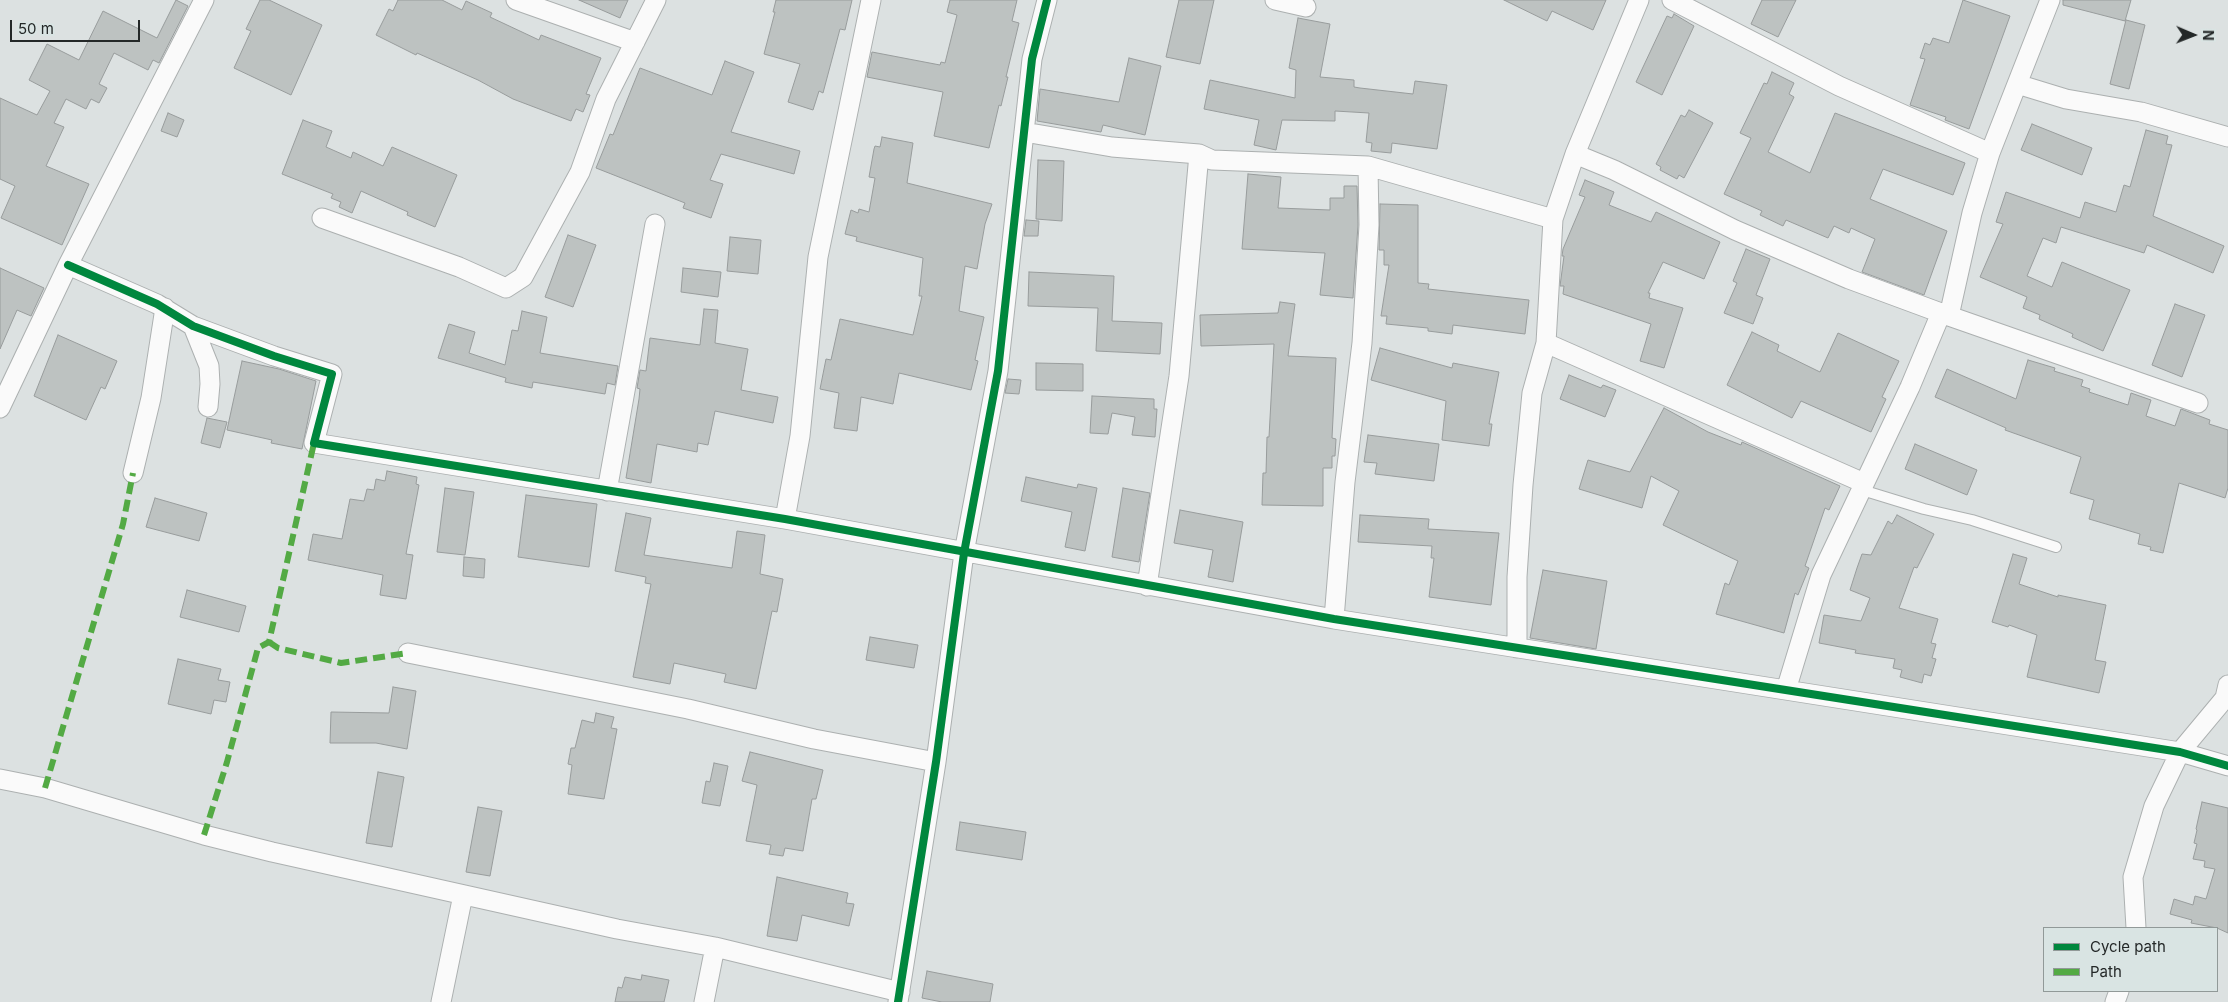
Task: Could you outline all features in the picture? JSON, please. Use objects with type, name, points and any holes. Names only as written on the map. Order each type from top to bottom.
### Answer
[{"type":"street","points":[[0,408],[68,265],[204,0]]},
{"type":"street","points":[[516,0],[635,42]]},
{"type":"street","points":[[322,218],[459,267],[506,288],[523,277],[580,172],[606,99],[656,0]]},
{"type":"street","points":[[785,519],[800,436],[818,257],[870,0]]},
{"type":"street","points":[[0,779],[45,788],[194,832],[272,852],[617,929],[715,947],[899,997],[936,762],[964,553],[998,371],[1032,59],[1047,0]]},
{"type":"street","points":[[1275,0],[1306,7]]},
{"type":"street","points":[[1516,648],[1517,577],[1532,393],[1546,343],[1553,219],[1575,154],[1639,0]]},
{"type":"street","points":[[1672,0],[1839,86],[1990,153]]},
{"type":"street","points":[[1786,690],[1821,575],[1945,315],[1990,153],[2050,0]]},
{"type":"street","points":[[2017,84],[2066,99],[2141,112],[2228,136]]},
{"type":"street","points":[[1024,132],[1112,147],[1199,154],[1212,160],[1368,166],[1553,219]]},
{"type":"street","points":[[1146,586],[1179,376],[1199,154]]},
{"type":"street","points":[[1575,154],[1614,170],[1735,230],[1848,279],[1945,315],[2198,403]]},
{"type":"street","points":[[1334,619],[1345,482],[1362,343],[1370,225],[1368,166]]},
{"type":"street","points":[[608,491],[655,224]]},
{"type":"street","points":[[68,265],[165,308],[193,326],[274,356],[332,374],[314,443],[785,519],[1334,619],[2180,752],[2228,766]]},
{"type":"street","points":[[133,473],[151,398],[165,308]]},
{"type":"street","points":[[193,326],[209,366],[208,407]]},
{"type":"street","points":[[1546,343],[1863,486]]},
{"type":"street","points":[[408,653],[688,709],[814,739],[936,762]]},
{"type":"street","points":[[2136,927],[2133,877],[2154,806],[2180,752],[2225,698],[2228,685]]},
{"type":"street","points":[[441,1002],[463,895]]},
{"type":"street","points":[[704,1002],[715,947]]},
{"type":"lane","points":[[1863,486],[1924,509],[1972,520],[2056,547]]},
{"type":"building","points":[[176,0],[188,6],[159,63],[153,60],[148,70],[114,53],[99,84],[107,88],[99,103],[91,99],[86,109],[66,99],[54,123],[64,127],[46,166],[89,184],[62,245],[1,218],[15,186],[0,179],[0,98],[37,115],[50,91],[29,80],[47,44],[79,60],[103,11],[157,38]]},
{"type":"building","points":[[260,0],[269,0],[322,25],[291,95],[234,68],[251,31],[246,29]]},
{"type":"building","points":[[398,0],[442,0],[462,10],[466,1],[492,13],[490,17],[539,40],[541,35],[601,58],[586,94],[590,95],[583,112],[576,109],[571,121],[513,99],[478,80],[417,53],[416,55],[376,35],[389,9],[393,11]]},
{"type":"building","points":[[579,0],[628,0],[620,18]]},
{"type":"building","points":[[776,0],[852,0],[845,30],[840,29],[823,93],[819,91],[813,110],[788,102],[800,64],[764,54],[775,12],[773,12]]},
{"type":"building","points":[[950,0],[1017,0],[1012,21],[1019,23],[1006,77],[1008,77],[989,148],[934,136],[943,92],[867,77],[872,52],[940,65],[941,62],[945,63],[957,15],[947,12]]},
{"type":"building","points":[[1179,0],[1214,0],[1200,64],[1166,57]]},
{"type":"building","points":[[1504,0],[1606,0],[1593,30],[1552,11],[1547,21]]},
{"type":"building","points":[[1762,0],[1796,0],[1778,37],[1751,24]]},
{"type":"building","points":[[1963,0],[2010,16],[1969,129],[1945,120],[1946,117],[1910,105],[1925,59],[1920,58],[1925,43],[1930,45],[1933,38],[1949,43]]},
{"type":"building","points":[[2063,0],[2131,0],[2125,21],[2063,5]]},
{"type":"building","points":[[1674,14],[1694,26],[1662,95],[1636,82],[1667,16],[1672,18]]},
{"type":"building","points":[[1298,18],[1330,24],[1320,77],[1354,80],[1354,87],[1413,94],[1415,81],[1447,85],[1437,149],[1392,143],[1391,153],[1371,151],[1372,143],[1366,142],[1369,113],[1335,111],[1335,121],[1282,120],[1276,150],[1254,145],[1259,120],[1204,109],[1210,80],[1295,98],[1296,70],[1289,68]]},
{"type":"building","points":[[2126,20],[2145,25],[2129,89],[2110,84]]},
{"type":"building","points":[[1129,58],[1161,66],[1145,135],[1103,125],[1101,132],[1037,121],[1040,89],[1119,102]]},
{"type":"building","points":[[725,61],[754,72],[731,132],[800,151],[794,174],[721,154],[710,180],[723,184],[711,218],[683,208],[685,203],[596,168],[610,134],[613,135],[640,68],[712,95]]},
{"type":"building","points":[[1772,72],[1794,83],[1789,94],[1794,97],[1768,152],[1810,173],[1835,113],[1965,163],[1953,195],[1883,169],[1870,199],[1947,231],[1924,295],[1862,272],[1875,239],[1851,228],[1849,233],[1834,226],[1828,238],[1786,220],[1783,226],[1760,215],[1762,211],[1724,194],[1751,138],[1740,133],[1764,83],[1767,84]]},
{"type":"building","points":[[1689,110],[1713,123],[1684,178],[1679,175],[1677,179],[1660,170],[1661,167],[1656,164],[1681,115],[1685,117]]},
{"type":"building","points":[[168,113],[184,120],[177,137],[161,131]]},
{"type":"building","points":[[303,120],[332,131],[326,147],[351,158],[353,152],[383,166],[392,147],[457,175],[435,227],[407,215],[408,212],[361,191],[352,213],[339,207],[341,202],[331,198],[333,194],[282,174]]},
{"type":"building","points":[[2032,124],[2092,148],[2082,175],[2021,150]]},
{"type":"building","points":[[2146,130],[2168,136],[2166,144],[2172,145],[2153,216],[2224,246],[2213,273],[2147,245],[2144,253],[2061,227],[2056,243],[2043,238],[2027,276],[2052,287],[2062,262],[2130,290],[2103,351],[2072,337],[2073,334],[2039,319],[2040,315],[2023,308],[2027,297],[1980,277],[2003,224],[1996,222],[2006,192],[2080,218],[2085,202],[2116,212],[2124,185],[2130,187]]},
{"type":"building","points":[[882,137],[913,143],[907,183],[992,204],[985,224],[977,269],[965,266],[959,311],[984,317],[975,360],[978,361],[971,390],[899,373],[893,404],[861,397],[857,431],[834,428],[839,393],[820,389],[826,359],[831,360],[840,319],[913,335],[922,296],[919,296],[923,258],[856,241],[857,237],[845,234],[851,210],[858,213],[859,209],[869,212],[875,178],[869,177],[874,149],[875,146],[880,147]]},
{"type":"building","points":[[1038,160],[1064,161],[1062,221],[1036,219]]},
{"type":"building","points":[[1248,174],[1281,177],[1278,208],[1330,210],[1330,198],[1344,198],[1344,186],[1357,186],[1358,225],[1353,298],[1320,295],[1325,253],[1242,249]]},
{"type":"building","points":[[1585,180],[1614,192],[1609,205],[1651,222],[1656,212],[1720,242],[1704,279],[1663,262],[1648,293],[1650,293],[1649,298],[1683,308],[1664,368],[1640,361],[1651,324],[1563,294],[1564,286],[1560,286],[1564,256],[1562,256],[1563,249],[1585,197],[1579,195]]},
{"type":"building","points":[[1380,204],[1418,205],[1418,283],[1429,284],[1428,289],[1529,300],[1525,334],[1453,325],[1452,334],[1428,331],[1428,328],[1386,324],[1387,316],[1381,316],[1389,265],[1384,265],[1384,250],[1379,250]]},
{"type":"building","points":[[1026,220],[1039,221],[1038,236],[1024,236]]},
{"type":"building","points":[[568,235],[596,245],[573,307],[545,297]]},
{"type":"building","points":[[730,237],[761,240],[758,274],[727,271]]},
{"type":"building","points":[[1746,249],[1770,259],[1756,295],[1763,298],[1753,324],[1724,313],[1737,283],[1733,281]]},
{"type":"building","points":[[0,268],[44,288],[31,316],[17,310],[0,349]]},
{"type":"building","points":[[683,268],[721,272],[718,297],[681,292]]},
{"type":"building","points":[[1029,272],[1114,276],[1112,321],[1162,323],[1160,354],[1096,351],[1098,308],[1028,306]]},
{"type":"building","points":[[1280,302],[1295,304],[1288,356],[1336,358],[1332,438],[1336,439],[1335,456],[1332,456],[1332,468],[1323,468],[1323,506],[1262,505],[1263,473],[1266,473],[1267,437],[1269,437],[1274,344],[1201,346],[1200,315],[1278,313]]},
{"type":"building","points":[[2175,304],[2205,315],[2182,377],[2152,365]]},
{"type":"building","points":[[704,309],[718,310],[715,343],[748,349],[741,390],[778,397],[773,423],[715,411],[708,445],[698,443],[697,452],[657,444],[651,483],[626,478],[639,399],[640,389],[637,388],[640,370],[646,371],[650,338],[700,345]]},
{"type":"building","points":[[522,311],[547,317],[540,353],[618,366],[615,385],[607,383],[605,394],[533,382],[532,388],[505,382],[506,378],[438,358],[449,324],[475,332],[469,353],[505,365],[512,330],[518,331]]},
{"type":"building","points":[[1752,332],[1779,345],[1777,351],[1820,372],[1838,333],[1899,361],[1882,397],[1886,399],[1871,432],[1801,401],[1792,418],[1727,385]]},
{"type":"building","points":[[58,335],[117,361],[105,389],[101,387],[86,420],[34,396]]},
{"type":"building","points":[[1380,348],[1452,368],[1453,363],[1499,372],[1489,424],[1492,424],[1489,446],[1442,440],[1446,401],[1371,380]]},
{"type":"building","points":[[2028,360],[2055,368],[2054,371],[2083,380],[2081,386],[2090,389],[2089,392],[2128,405],[2131,393],[2151,400],[2146,416],[2175,426],[2181,409],[2210,420],[2209,424],[2228,430],[2228,488],[2225,498],[2179,483],[2163,553],[2150,550],[2151,547],[2138,544],[2140,534],[2089,519],[2094,500],[2070,493],[2081,457],[2005,430],[2006,428],[1935,397],[1947,369],[2016,399]]},
{"type":"building","points":[[242,361],[279,369],[316,381],[302,449],[271,443],[272,440],[227,430]]},
{"type":"building","points":[[1036,363],[1083,364],[1083,391],[1036,390]]},
{"type":"building","points":[[1569,375],[1601,388],[1603,385],[1616,390],[1605,417],[1560,399]]},
{"type":"building","points":[[1008,379],[1021,380],[1019,394],[1005,393]]},
{"type":"building","points":[[1092,396],[1154,399],[1154,409],[1157,409],[1155,437],[1132,435],[1135,417],[1112,413],[1108,434],[1090,433]]},
{"type":"building","points":[[1664,408],[1708,432],[1741,445],[1742,442],[1840,486],[1829,510],[1825,508],[1805,566],[1809,568],[1798,595],[1795,593],[1784,633],[1716,614],[1725,583],[1729,585],[1738,561],[1663,525],[1679,491],[1651,476],[1642,508],[1579,489],[1588,460],[1630,472]]},
{"type":"building","points":[[207,418],[227,422],[220,448],[201,443]]},
{"type":"building","points":[[1368,435],[1439,444],[1434,481],[1375,474],[1377,463],[1364,462]]},
{"type":"building","points":[[1915,444],[1977,470],[1967,495],[1905,469]]},
{"type":"building","points":[[387,471],[417,477],[416,484],[419,485],[406,554],[413,555],[406,599],[380,595],[383,575],[308,560],[313,534],[342,539],[350,499],[364,501],[367,489],[374,490],[376,479],[385,481]]},
{"type":"building","points":[[1026,477],[1077,488],[1078,484],[1097,488],[1085,551],[1065,547],[1072,512],[1021,501]]},
{"type":"building","points":[[445,488],[474,492],[465,555],[437,552]]},
{"type":"building","points":[[1123,488],[1150,493],[1139,562],[1112,557]]},
{"type":"building","points":[[526,495],[597,504],[589,567],[518,557]]},
{"type":"building","points":[[155,498],[207,513],[199,541],[146,527]]},
{"type":"building","points":[[1180,510],[1243,522],[1233,582],[1208,577],[1213,550],[1174,543]]},
{"type":"building","points":[[626,513],[651,518],[644,555],[732,568],[737,531],[765,535],[760,574],[783,579],[777,612],[772,611],[756,689],[724,682],[726,674],[674,663],[670,684],[633,677],[651,584],[645,583],[646,577],[615,571]]},
{"type":"building","points":[[1360,515],[1429,519],[1428,529],[1499,533],[1491,605],[1429,597],[1434,558],[1431,558],[1432,546],[1358,542]]},
{"type":"building","points":[[1897,515],[1934,534],[1917,568],[1914,567],[1899,608],[1938,619],[1931,643],[1936,644],[1932,658],[1936,659],[1931,676],[1924,674],[1922,683],[1900,677],[1902,670],[1893,668],[1895,659],[1855,653],[1856,650],[1819,643],[1824,615],[1861,621],[1870,598],[1850,590],[1857,568],[1862,554],[1871,555],[1888,521],[1892,524]]},
{"type":"building","points":[[2013,554],[2027,558],[2019,584],[2058,597],[2058,595],[2106,605],[2095,660],[2106,662],[2099,693],[2027,677],[2037,635],[2009,625],[2008,627],[1992,622]]},
{"type":"building","points":[[464,557],[485,559],[484,578],[463,576]]},
{"type":"building","points":[[1543,570],[1607,581],[1596,649],[1530,638]]},
{"type":"building","points":[[187,590],[246,606],[239,632],[180,617]]},
{"type":"building","points":[[870,637],[918,645],[914,668],[866,660]]},
{"type":"building","points":[[178,659],[221,669],[218,680],[230,682],[226,702],[214,700],[211,714],[168,704]]},
{"type":"building","points":[[393,687],[416,691],[407,749],[376,743],[330,743],[331,712],[389,713]]},
{"type":"building","points":[[596,713],[614,717],[611,728],[617,729],[604,799],[568,794],[572,765],[568,764],[571,748],[575,748],[582,720],[594,723]]},
{"type":"building","points":[[750,752],[823,770],[816,799],[812,799],[803,851],[785,848],[783,856],[769,854],[771,845],[746,841],[757,785],[742,781]]},
{"type":"building","points":[[714,763],[728,766],[720,806],[702,803],[706,781],[710,782]]},
{"type":"building","points":[[378,772],[404,777],[392,847],[366,843]]},
{"type":"building","points":[[2202,802],[2228,808],[2228,933],[2218,927],[2191,923],[2192,920],[2170,914],[2174,899],[2193,905],[2195,896],[2206,899],[2215,869],[2204,867],[2205,861],[2193,859],[2197,844],[2194,843]]},
{"type":"building","points":[[478,807],[502,811],[490,876],[466,872]]},
{"type":"building","points":[[960,822],[1026,832],[1022,860],[956,850]]},
{"type":"building","points":[[777,877],[848,893],[846,903],[854,904],[849,926],[802,915],[797,941],[767,936]]},
{"type":"building","points":[[927,971],[993,984],[990,1002],[942,1002],[922,998]]},
{"type":"building","points":[[642,975],[669,980],[664,1002],[615,1002],[618,987],[622,988],[625,977],[641,980]]},
{"type":"marked path","points":[[204,835],[227,762],[258,648],[269,642],[314,443]]},
{"type":"marked path","points":[[45,788],[123,524],[133,473]]},
{"type":"marked path","points":[[269,642],[278,648],[341,663],[408,653]]},
{"type":"cycle path","points":[[898,1002],[936,762],[964,553],[998,371],[1032,59],[1047,0]]},
{"type":"cycle path","points":[[68,265],[157,304],[193,326],[274,356],[332,374],[314,443],[785,519],[1334,619],[2180,752],[2228,766]]}]
